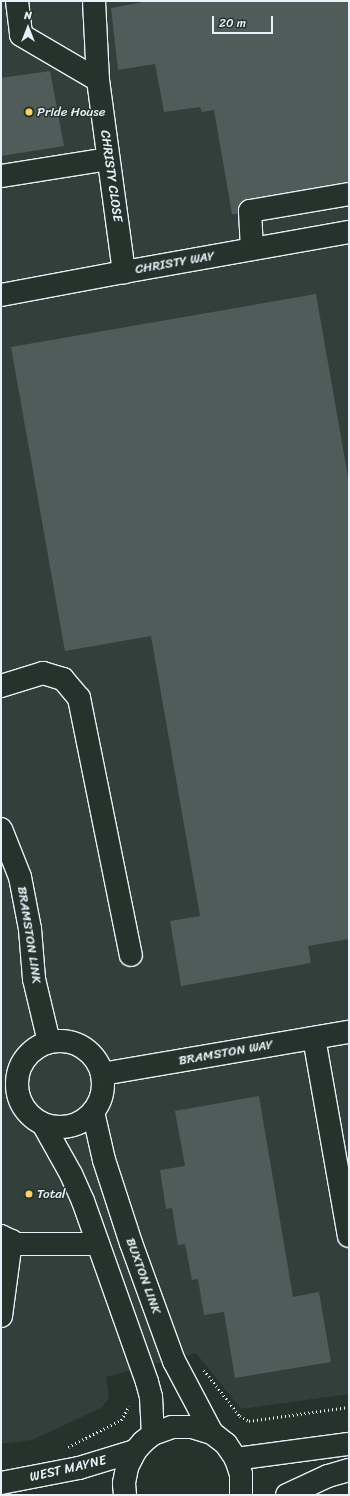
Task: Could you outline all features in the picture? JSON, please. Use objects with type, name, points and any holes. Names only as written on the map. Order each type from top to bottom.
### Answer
[{"type":"street","points":[[17,1],[21,35],[98,80]]},
{"type":"street","name":"CHRISTY CLOSE","points":[[94,1],[98,80],[124,272]]},
{"type":"street","points":[[1,176],[108,160]]},
{"type":"street","points":[[252,249],[250,211],[349,194]]},
{"type":"street","name":"CHRISTY WAY","points":[[1,295],[349,232]]},
{"type":"street","points":[[1,686],[43,673],[63,679],[79,698],[131,955]]},
{"type":"street","name":"BRAMSTON LINK","points":[[1,829],[20,877],[30,929],[34,979],[49,1042]]},
{"type":"street","name":"BRAMSTON WAY","points":[[102,1074],[349,1032]]},
{"type":"street","points":[[314,1038],[349,1236]]},
{"type":"street","points":[[49,1042],[69,1042],[80,1045],[92,1054],[98,1062],[102,1074],[103,1092],[99,1104],[93,1112],[78,1123],[68,1126],[56,1127],[43,1124],[28,1113],[21,1102],[9,1090],[28,1055],[37,1047],[49,1042]]},
{"type":"street","name":"BUXTON LINK","points":[[93,1112],[104,1160],[131,1243],[174,1361],[212,1433]]},
{"type":"street","points":[[43,1124],[71,1174],[83,1201],[147,1382],[151,1397],[153,1434]]},
{"type":"street","points":[[1,1316],[6,1238],[17,1244],[98,1244]]},
{"type":"street","points":[[125,1495],[124,1484],[127,1467],[134,1451],[153,1434],[172,1427],[192,1427],[212,1433],[226,1444],[236,1459],[241,1474],[241,1495]]},
{"type":"street","points":[[236,1459],[349,1444]]},
{"type":"street","name":"WEST MAYNE","points":[[1,1483],[79,1468],[134,1451]]},
{"type":"street","points":[[288,1495],[328,1476],[349,1470]]},
{"type":"path","points":[[200,1368],[206,1372],[240,1416],[249,1421],[349,1407]]},
{"type":"path","points":[[67,1447],[121,1420],[132,1402]]},
{"type":"shaded area","points":[[1,1],[349,1],[349,1394],[241,1409],[196,1353],[106,1377],[109,1398],[101,1408],[32,1440],[1,1444]]},
{"type":"building","points":[[149,1],[349,1],[349,182],[248,199],[239,205],[238,214],[232,214],[214,110],[202,112],[200,107],[164,112],[155,64],[118,70],[111,8]]},
{"type":"building","name":"Pride House","points":[[50,71],[64,146],[1,156],[1,78]]},
{"type":"building","points":[[316,294],[349,483],[349,939],[308,946],[311,963],[181,986],[170,921],[200,916],[151,636],[65,651],[11,347]]},
{"type":"building","points":[[259,1096],[293,1297],[319,1292],[331,1362],[235,1378],[224,1312],[204,1315],[198,1279],[192,1280],[185,1244],[178,1245],[172,1208],[166,1209],[160,1170],[185,1166],[175,1111]]},
{"type":"place","name":"Pride House","points":[[29,112]]},
{"type":"place","name":"Total","points":[[29,1194]]}]
